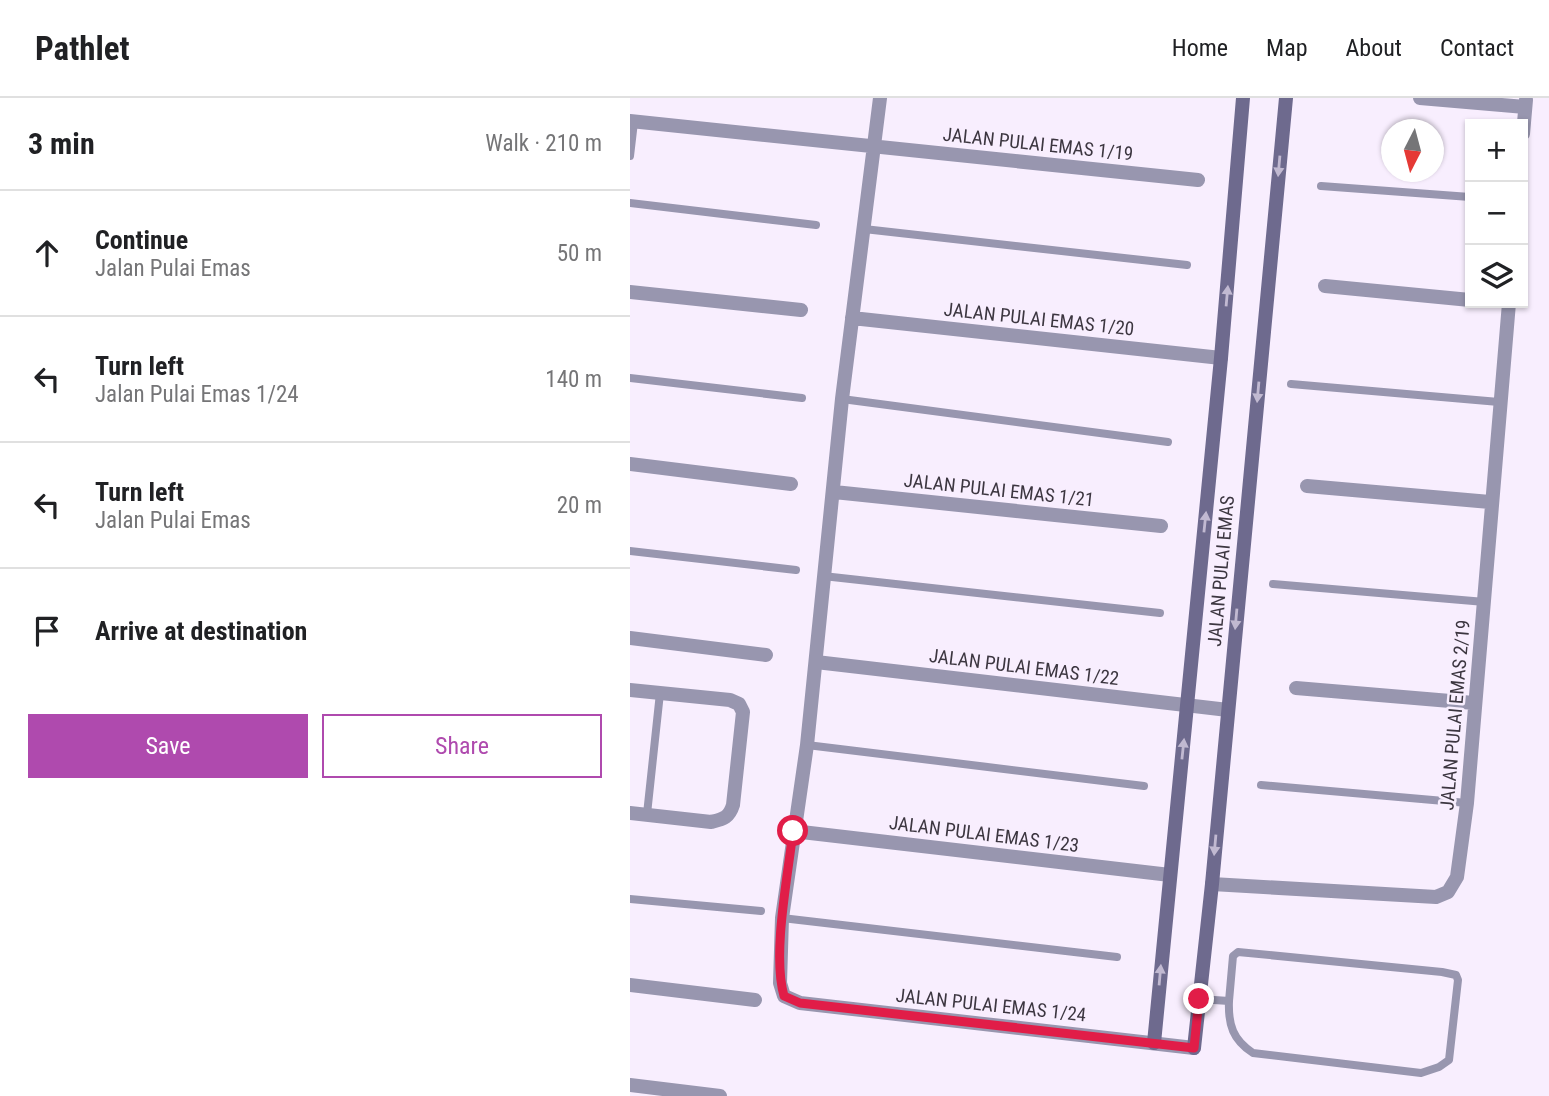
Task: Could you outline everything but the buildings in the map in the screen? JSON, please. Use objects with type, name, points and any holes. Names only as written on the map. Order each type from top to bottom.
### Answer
[{"type":"street","points":[[782,918],[807,745],[842,399],[880,98]]},
{"type":"street","name":"JALAN PULAI EMAS","points":[[1154,1043],[1222,358],[1242,98]]},
{"type":"street","name":"JALAN PULAI EMAS","points":[[1194,1048],[1212,884],[1286,98]]},
{"type":"street","points":[[1420,98],[1526,103]]},
{"type":"street","name":"JALAN PULAI EMAS 1/19","points":[[632,122],[1198,180]]},
{"type":"street","points":[[1325,286],[1465,300]]},
{"type":"street","points":[[630,292],[801,310]]},
{"type":"street","name":"JALAN PULAI EMAS 2/19","points":[[1212,884],[1436,897],[1448,892],[1457,877],[1467,803],[1485,602],[1504,308]]},
{"type":"street","name":"JALAN PULAI EMAS 1/20","points":[[852,318],[1222,358]]},
{"type":"street","points":[[630,464],[791,484]]},
{"type":"street","points":[[1307,486],[1490,502]]},
{"type":"street","name":"JALAN PULAI EMAS 1/21","points":[[834,492],[1161,526]]},
{"type":"street","points":[[630,638],[766,655]]},
{"type":"street","name":"JALAN PULAI EMAS 1/22","points":[[816,662],[1228,710]]},
{"type":"street","points":[[1296,688],[1474,703]]},
{"type":"street","points":[[630,690],[730,700],[739,704],[743,712],[730,814],[724,819],[711,822],[630,813]]},
{"type":"street","name":"JALAN PULAI EMAS 1/23","points":[[793,831],[1170,875]]},
{"type":"street","name":"JALAN PULAI EMAS 1/24","points":[[782,918],[780,983],[784,996],[800,1003],[1194,1048]]},
{"type":"street","points":[[630,985],[755,1000]]},
{"type":"street","points":[[630,1086],[720,1096]]},
{"type":"lane","points":[[630,156],[632,122]]},
{"type":"lane","points":[[1321,186],[1465,197]]},
{"type":"lane","points":[[630,204],[816,225]]},
{"type":"lane","points":[[864,229],[1187,265]]},
{"type":"lane","points":[[630,378],[802,398]]},
{"type":"lane","points":[[1291,384],[1499,402]]},
{"type":"lane","points":[[842,399],[1168,442]]},
{"type":"lane","points":[[630,551],[796,570]]},
{"type":"lane","points":[[823,576],[1160,613]]},
{"type":"lane","points":[[1273,584],[1485,602]]},
{"type":"lane","points":[[647,814],[660,693]]},
{"type":"lane","points":[[807,745],[1144,786]]},
{"type":"lane","points":[[1261,785],[1467,803]]},
{"type":"lane","points":[[630,899],[761,911]]},
{"type":"lane","points":[[782,918],[1117,957]]},
{"type":"lane","points":[[1238,952],[1442,972],[1456,975],[1458,980],[1449,1060],[1439,1067],[1421,1073],[1253,1053],[1240,1045],[1235,1037],[1229,1018],[1229,1002],[1233,956],[1238,952]]},
{"type":"lane","points":[[1199,999],[1229,1002]]},
{"type":"route","points":[[793,831],[782,918],[780,983],[784,996],[800,1003],[1194,1048],[1199,999]]}]
